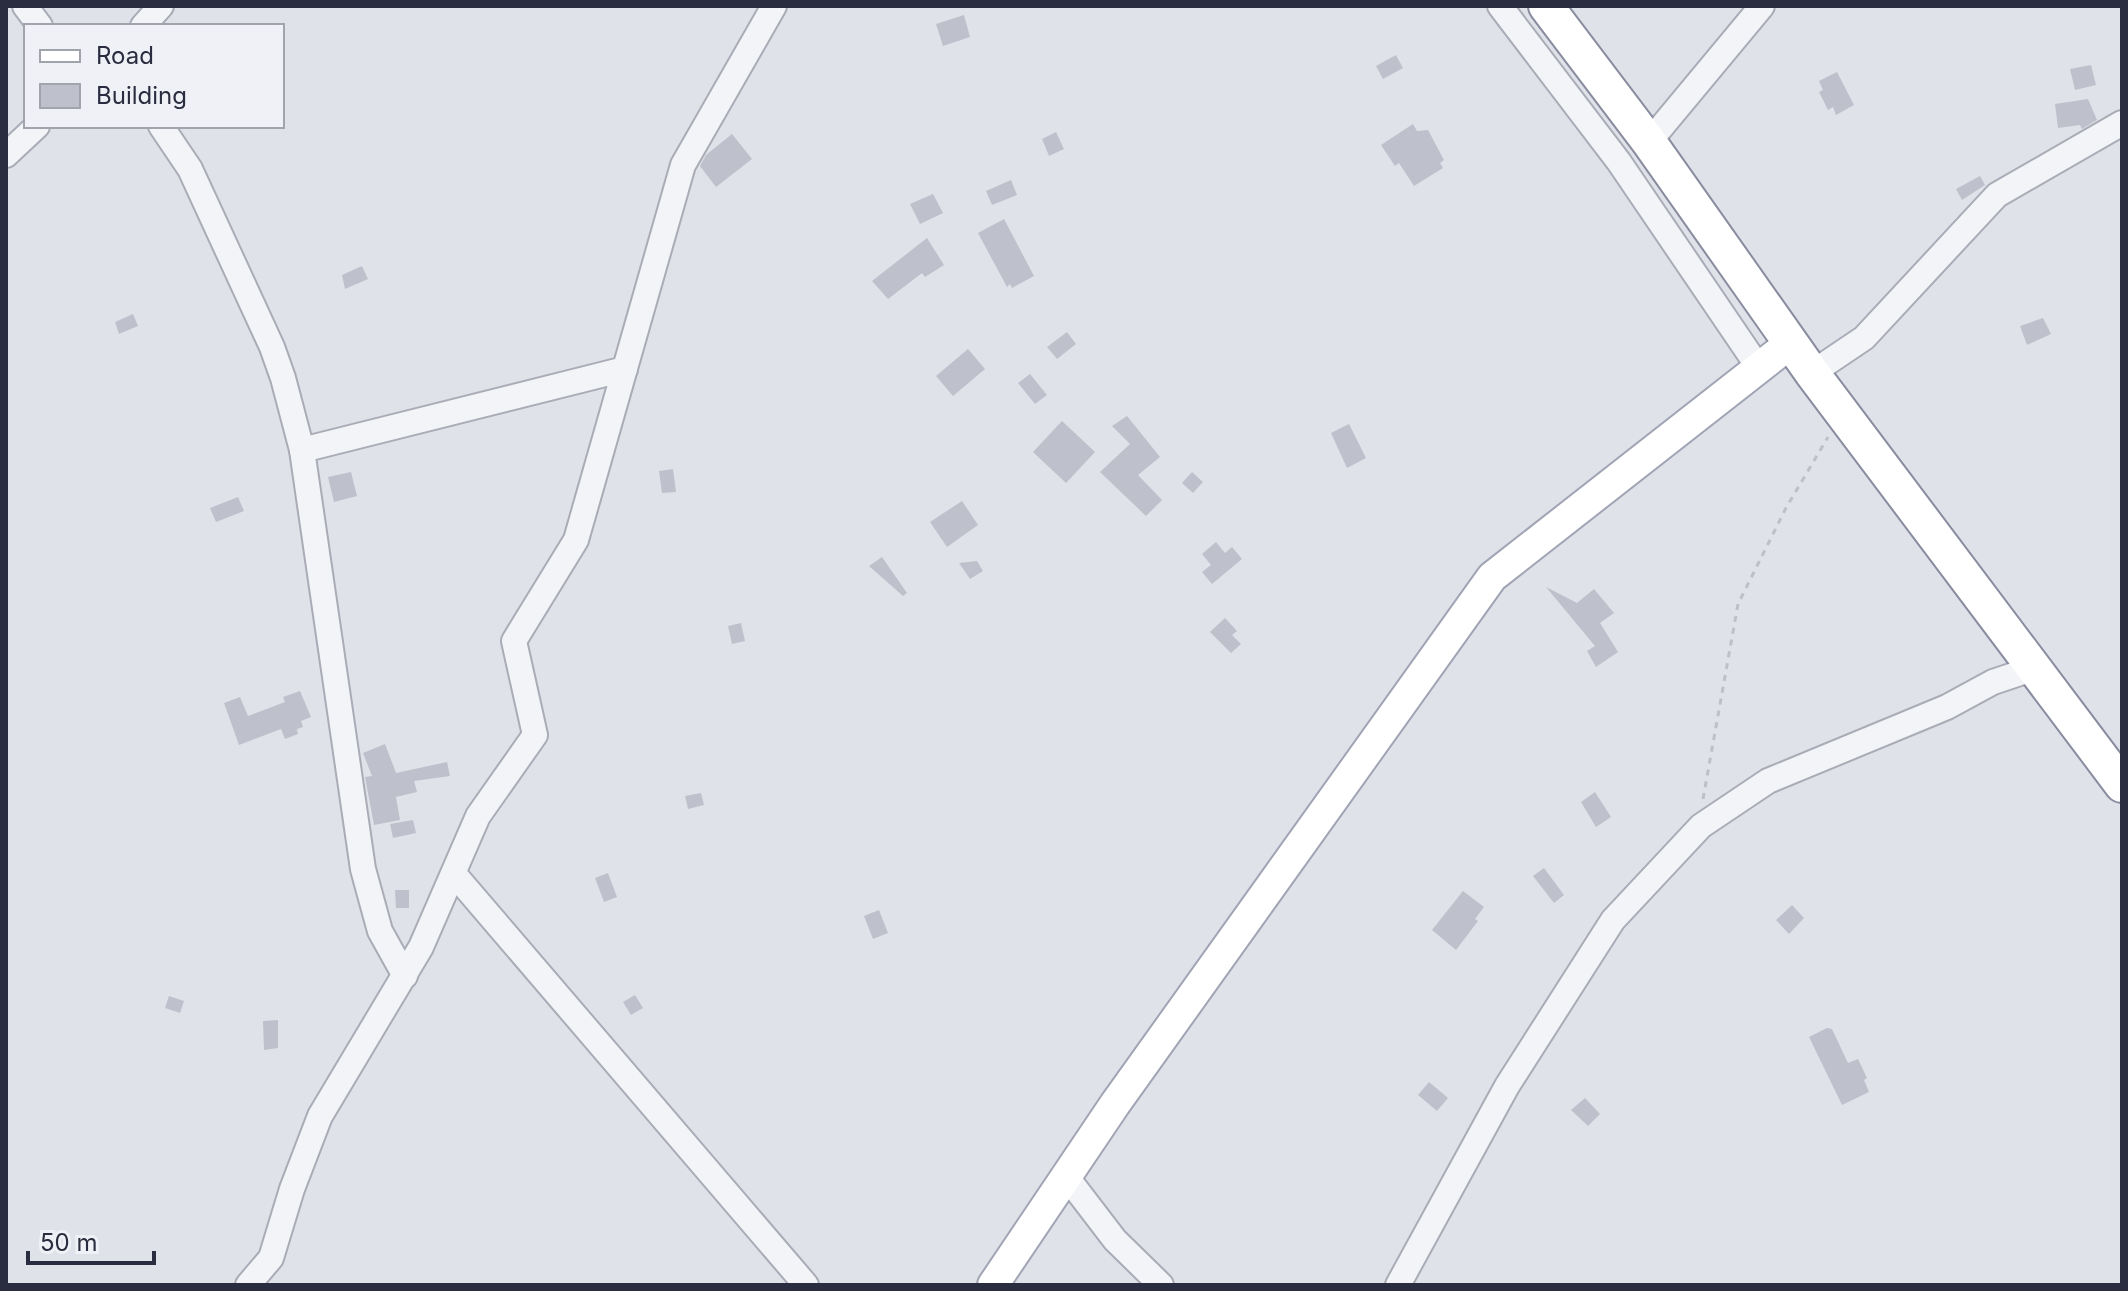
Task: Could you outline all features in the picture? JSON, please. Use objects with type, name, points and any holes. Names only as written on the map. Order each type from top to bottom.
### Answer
[{"type":"highway","points":[[1546,6],[1649,142],[1812,373],[2032,669],[2118,773]]},
{"type":"main road","points":[[993,1285],[1066,1176],[1492,577],[1792,342]]},
{"type":"street","points":[[25,6],[38,24]]},
{"type":"street","points":[[145,24],[161,6]]},
{"type":"street","points":[[248,1285],[271,1258],[292,1189],[320,1116],[405,976],[455,875],[478,816],[535,735],[514,641],[576,540],[683,165],[774,6]]},
{"type":"street","points":[[1500,6],[1619,162],[1759,368]]},
{"type":"street","points":[[1649,142],[1762,6]]},
{"type":"street","points":[[1812,373],[1864,338],[1997,195],[2122,123]]},
{"type":"street","points":[[6,155],[35,128]]},
{"type":"street","points":[[162,128],[190,169],[272,347],[302,450],[363,869],[380,931],[405,976]]},
{"type":"street","points":[[302,450],[625,369]]},
{"type":"street","points":[[1398,1285],[1507,1086],[1613,920],[1697,830],[1768,781],[1863,738],[1947,707],[1993,682],[2032,669]]},
{"type":"street","points":[[455,875],[806,1285]]},
{"type":"street","points":[[1066,1176],[1115,1240],[1161,1285]]},
{"type":"path","points":[[1697,830],[1738,604],[1786,508],[1842,413]]},
{"type":"building","points":[[964,15],[970,37],[943,46],[936,24]]},
{"type":"building","points":[[1396,55],[1403,68],[1383,79],[1376,66]]},
{"type":"building","points":[[2091,65],[2096,85],[2075,90],[2070,69]]},
{"type":"building","points":[[1837,72],[1854,105],[1836,115],[1833,107],[1828,110],[1819,92],[1823,90],[1819,81]]},
{"type":"building","points":[[2088,99],[2097,120],[2082,129],[2080,125],[2058,128],[2055,104]]},
{"type":"building","points":[[1413,124],[1417,131],[1428,130],[1444,160],[1440,163],[1443,168],[1414,186],[1399,163],[1395,166],[1381,145]]},
{"type":"building","points":[[1056,132],[1064,149],[1049,156],[1042,139]]},
{"type":"building","points":[[732,134],[752,159],[716,187],[700,166],[706,155]]},
{"type":"building","points":[[1980,176],[1985,185],[1962,200],[1956,189]]},
{"type":"building","points":[[1011,180],[1017,195],[992,205],[986,191]]},
{"type":"building","points":[[933,194],[943,213],[920,224],[910,204]]},
{"type":"building","points":[[1004,219],[1034,276],[1012,288],[1010,284],[1007,287],[978,233]]},
{"type":"building","points":[[927,238],[944,265],[925,277],[922,273],[888,299],[872,281]]},
{"type":"building","points":[[362,266],[368,279],[345,289],[342,275]]},
{"type":"building","points":[[133,314],[138,326],[119,334],[115,322]]},
{"type":"building","points":[[2043,318],[2051,334],[2027,345],[2020,326]]},
{"type":"building","points":[[1067,332],[1076,344],[1057,359],[1047,347]]},
{"type":"building","points":[[968,349],[985,369],[953,396],[936,376]]},
{"type":"building","points":[[1030,374],[1047,395],[1035,404],[1018,383]]},
{"type":"building","points":[[1127,416],[1160,457],[1138,475],[1162,500],[1146,516],[1100,472],[1130,444],[1112,426]]},
{"type":"building","points":[[1062,421],[1095,452],[1066,483],[1033,452]]},
{"type":"building","points":[[1349,424],[1366,458],[1347,468],[1331,433]]},
{"type":"building","points":[[673,469],[676,492],[662,493],[659,471]]},
{"type":"building","points":[[351,472],[357,496],[334,502],[328,477]]},
{"type":"building","points":[[1192,472],[1203,482],[1193,493],[1182,483]]},
{"type":"building","points":[[238,497],[244,511],[216,522],[210,508]]},
{"type":"building","points":[[962,501],[978,525],[947,547],[930,522]]},
{"type":"building","points":[[1216,542],[1225,553],[1232,547],[1242,559],[1212,584],[1202,572],[1211,565],[1202,554]]},
{"type":"building","points":[[882,557],[907,593],[903,596],[869,566]]},
{"type":"building","points":[[977,561],[983,571],[970,579],[959,563]]},
{"type":"building","points":[[1546,587],[1577,603],[1594,589],[1614,613],[1600,623],[1618,652],[1596,667],[1587,651],[1595,646]]},
{"type":"building","points":[[1225,618],[1237,631],[1232,635],[1241,644],[1231,653],[1210,632]]},
{"type":"building","points":[[741,623],[745,641],[732,644],[728,626]]},
{"type":"building","points":[[300,691],[311,717],[301,721],[303,727],[297,729],[298,734],[285,739],[281,729],[239,745],[224,703],[240,697],[248,716],[285,702],[283,697]]},
{"type":"building","points":[[385,744],[396,773],[447,762],[450,776],[414,781],[417,792],[396,797],[400,820],[374,825],[365,777],[372,776],[363,753]]},
{"type":"building","points":[[1595,792],[1611,817],[1596,827],[1581,802]]},
{"type":"building","points":[[701,793],[704,805],[688,809],[685,796]]},
{"type":"building","points":[[413,820],[416,833],[393,838],[390,824]]},
{"type":"building","points":[[1544,868],[1564,895],[1554,903],[1533,876]]},
{"type":"building","points":[[608,873],[617,897],[604,902],[595,878]]},
{"type":"building","points":[[395,890],[409,890],[409,908],[396,908]]},
{"type":"building","points":[[1463,891],[1484,907],[1475,919],[1478,921],[1456,950],[1432,930]]},
{"type":"building","points":[[1792,905],[1804,918],[1789,934],[1776,920]]},
{"type":"building","points":[[879,910],[888,933],[873,939],[864,916]]},
{"type":"building","points":[[635,995],[643,1008],[631,1015],[623,1002]]},
{"type":"building","points":[[169,996],[184,1001],[180,1013],[165,1008]]},
{"type":"building","points":[[278,1020],[278,1048],[264,1050],[263,1021]]},
{"type":"building","points":[[1827,1028],[1832,1029],[1848,1063],[1858,1059],[1867,1078],[1864,1080],[1869,1092],[1842,1105],[1809,1037]]},
{"type":"building","points":[[1429,1082],[1448,1098],[1437,1111],[1418,1095]]},
{"type":"building","points":[[1585,1098],[1600,1114],[1588,1126],[1571,1110]]}]
